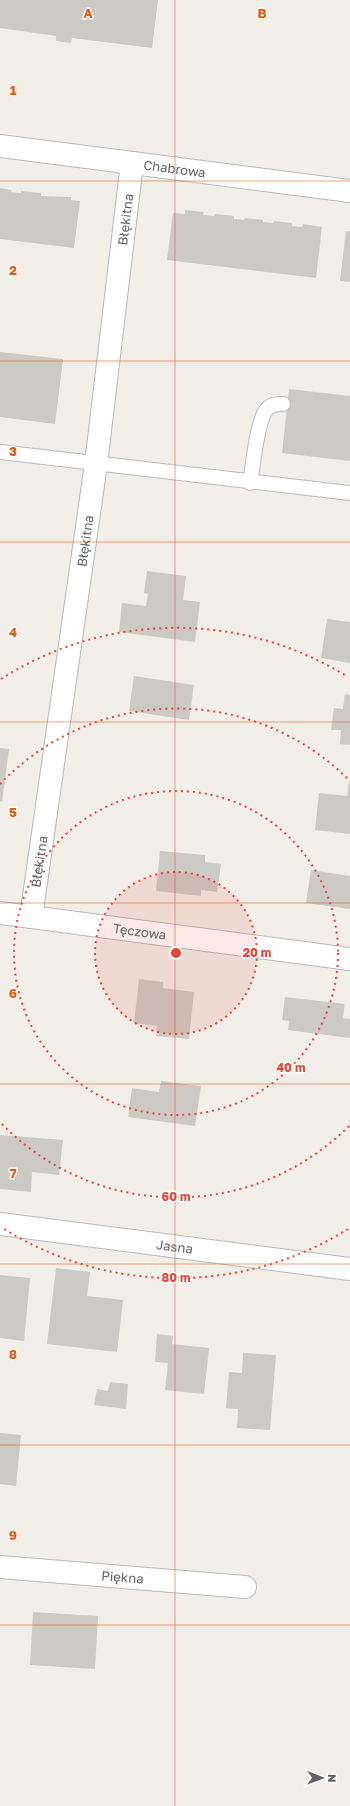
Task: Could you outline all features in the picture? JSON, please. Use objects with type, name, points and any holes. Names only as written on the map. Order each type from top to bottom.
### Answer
[{"type":"street","name":"Chabrowa","points":[[0,146],[350,191]]},
{"type":"street","name":"Błękitna","points":[[31,917],[96,464],[132,163]]},
{"type":"street","name":"Tęczowa","points":[[0,913],[350,959]]},
{"type":"street","name":"Jasna","points":[[0,1224],[350,1269]]},
{"type":"street","name":"Piękna","points":[[0,1566],[246,1587]]},
{"type":"lane","points":[[250,483],[261,418],[268,408],[276,404],[283,404]]},
{"type":"lane","points":[[0,452],[250,483],[350,493]]},
{"type":"building","points":[[0,0],[158,0],[152,48],[72,38],[71,43],[56,41],[56,36],[0,28]]},
{"type":"building","points":[[0,188],[12,190],[11,192],[21,193],[21,191],[41,193],[41,196],[71,197],[71,200],[80,201],[74,248],[0,239]]},
{"type":"building","points":[[185,210],[204,212],[203,215],[214,216],[215,214],[234,216],[234,219],[244,220],[245,218],[263,220],[263,222],[273,223],[274,221],[292,223],[292,226],[302,227],[303,224],[322,227],[316,278],[167,260],[173,213],[185,214]]},
{"type":"building","points":[[346,231],[350,231],[350,282],[340,281]]},
{"type":"building","points":[[0,352],[63,359],[55,424],[0,417]]},
{"type":"building","points":[[289,389],[350,396],[350,461],[282,453]]},
{"type":"building","points":[[147,571],[186,576],[183,600],[200,602],[195,642],[119,632],[122,603],[146,606],[148,594],[144,593]]},
{"type":"building","points":[[327,619],[350,622],[350,663],[321,658]]},
{"type":"building","points":[[134,676],[194,685],[189,720],[129,711]]},
{"type":"building","points":[[345,694],[350,695],[350,745],[340,744],[341,730],[331,730],[334,708],[343,709]]},
{"type":"building","points":[[0,748],[9,749],[2,802],[0,801]]},
{"type":"building","points":[[349,781],[350,834],[315,830],[319,793],[347,796]]},
{"type":"building","points":[[160,851],[205,855],[205,862],[221,864],[217,892],[201,890],[201,896],[156,891]]},
{"type":"building","points":[[311,870],[350,876],[350,909],[306,903]]},
{"type":"building","points":[[139,979],[163,982],[163,988],[194,992],[189,1039],[156,1036],[157,1026],[134,1023]]},
{"type":"building","points":[[285,997],[345,1004],[343,1018],[350,1019],[350,1038],[288,1030],[289,1021],[282,1020]]},
{"type":"building","points":[[161,1081],[201,1086],[195,1126],[128,1117],[132,1088],[159,1092]]},
{"type":"building","points":[[0,1135],[63,1140],[59,1175],[32,1172],[31,1192],[0,1189]]},
{"type":"building","points":[[56,1268],[90,1272],[87,1296],[123,1300],[117,1352],[47,1344]]},
{"type":"building","points":[[0,1275],[30,1278],[24,1341],[0,1338]]},
{"type":"building","points":[[157,1334],[173,1336],[172,1344],[209,1348],[204,1394],[165,1390],[168,1363],[155,1362]]},
{"type":"building","points":[[243,1353],[276,1355],[270,1430],[237,1428],[238,1409],[226,1408],[229,1372],[242,1373]]},
{"type":"building","points":[[110,1382],[128,1384],[126,1409],[94,1405],[97,1389],[108,1391]]},
{"type":"building","points":[[0,1433],[21,1435],[16,1486],[0,1484]]},
{"type":"building","points":[[33,1612],[98,1616],[95,1669],[30,1665]]}]
